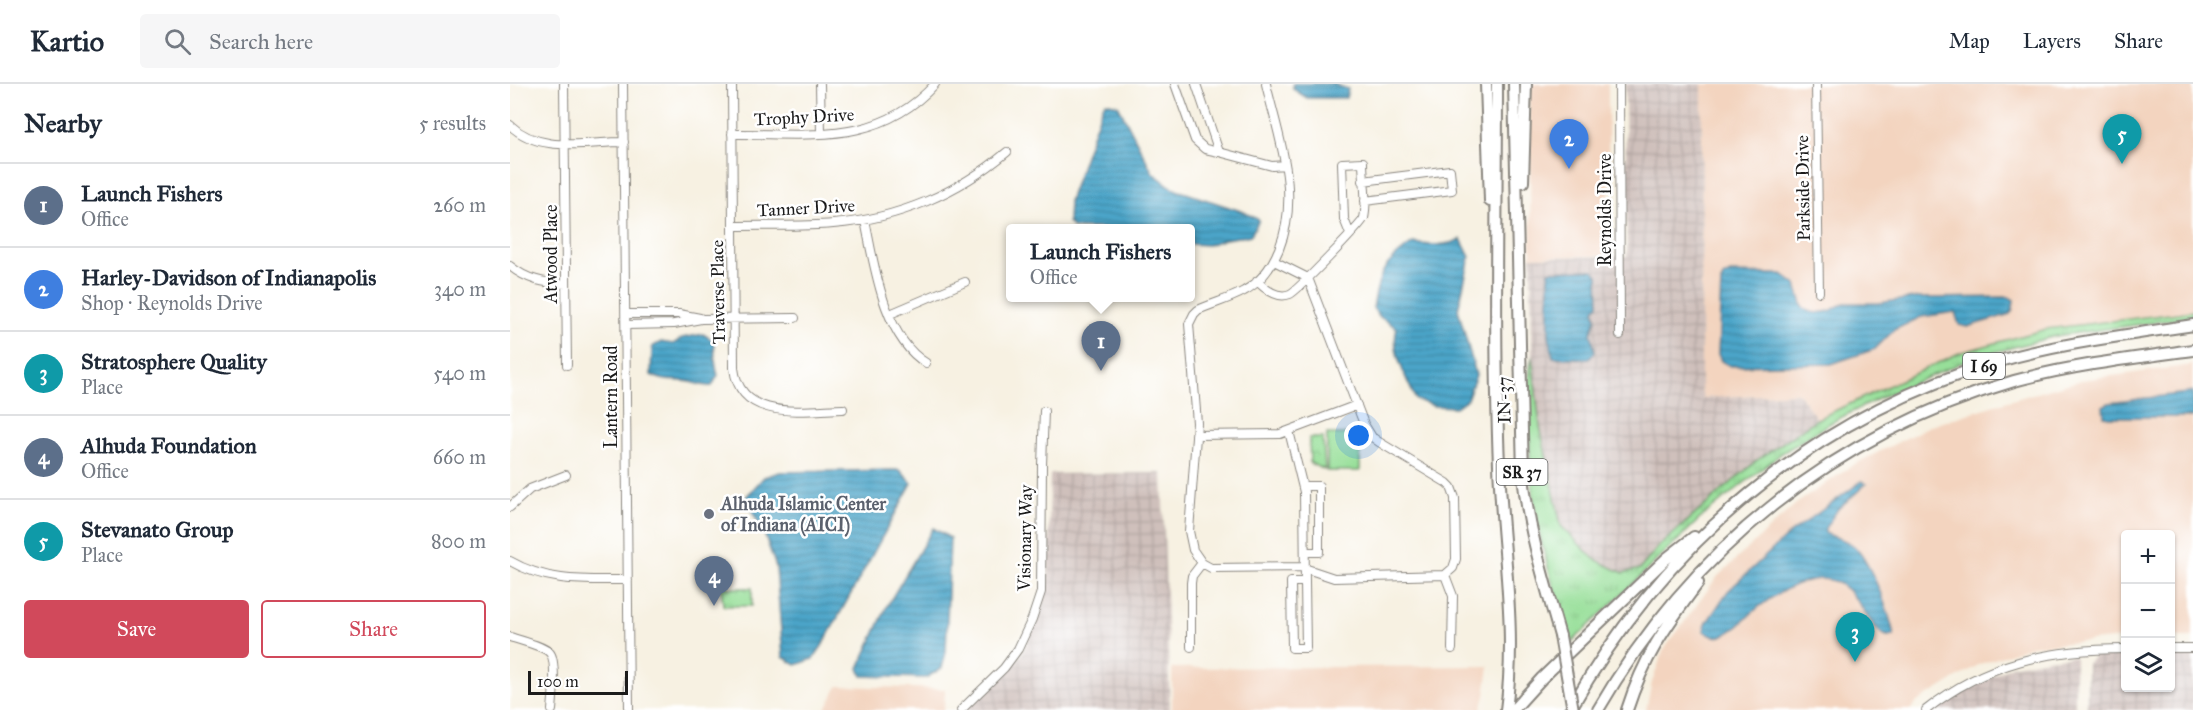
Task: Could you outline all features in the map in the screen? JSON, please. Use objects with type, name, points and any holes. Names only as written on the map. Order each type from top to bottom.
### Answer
[{"type":"highway","points":[[1486,84],[1491,244],[1497,299]]},
{"type":"highway","name":"IN-37","points":[[1497,84],[1499,480],[1510,648],[1506,710]]},
{"type":"highway","name":"IN-37","points":[[1514,84],[1521,435],[1525,500],[1535,547],[1560,636],[1571,710]]},
{"type":"highway","points":[[1518,264],[1526,84]]},
{"type":"highway","name":"I 69","points":[[1571,710],[1594,668],[1637,607],[1668,570],[1748,494],[1807,450],[1871,412],[1974,369],[2033,352],[2193,325]]},
{"type":"highway","name":"I 69","points":[[1598,710],[1642,641],[1688,585],[1743,530],[1819,471],[1889,430],[1937,408],[1994,388],[2074,367],[2193,350]]},
{"type":"highway","points":[[1627,710],[1660,634],[1712,564],[1819,471]]},
{"type":"highway","points":[[1513,710],[1542,678],[1666,559],[1712,526]]},
{"type":"street","name":"Atwood Place","points":[[564,84],[567,365]]},
{"type":"street","name":"Lantern Road","points":[[623,84],[629,710]]},
{"type":"street","name":"Traverse Place","points":[[732,84],[735,375],[740,388],[750,400],[762,406],[775,410],[843,410]]},
{"type":"street","points":[[820,84],[821,134]]},
{"type":"street","name":"Trophy Drive","points":[[732,134],[821,134],[856,130],[883,123],[905,111],[935,84]]},
{"type":"street","points":[[1175,84],[1195,140],[1205,149],[1272,166],[1285,165]]},
{"type":"street","points":[[1196,84],[1219,152]]},
{"type":"street","points":[[1266,84],[1289,186],[1289,210],[1274,261],[1257,281],[1245,291],[1198,310],[1191,319],[1189,332],[1197,404],[1190,531],[1193,550],[1202,563],[1211,567],[1305,567],[1334,578],[1445,575],[1453,568],[1456,560],[1455,493],[1447,483],[1372,437],[1367,430],[1308,278],[1274,261]]},
{"type":"street","name":"Reynolds Drive","points":[[1619,84],[1620,335]]},
{"type":"street","name":"Parkside Drive","points":[[1816,84],[1819,292]]},
{"type":"street","points":[[510,125],[531,140],[544,143],[624,142]]},
{"type":"street","name":"Tanner Drive","points":[[733,226],[816,225],[865,220],[912,207],[947,192],[971,179],[1007,152]]},
{"type":"street","points":[[1257,281],[1271,291],[1285,295],[1296,291],[1308,278],[1350,234],[1362,221],[1365,201],[1363,162],[1342,163],[1344,219],[1350,234]]},
{"type":"street","points":[[1364,181],[1450,170],[1452,190],[1365,201]]},
{"type":"street","points":[[865,220],[876,273],[890,314],[909,351],[926,363]]},
{"type":"street","points":[[510,266],[528,278],[548,283],[566,284]]},
{"type":"street","points":[[890,314],[965,282]]},
{"type":"street","points":[[626,314],[680,314],[701,319]]},
{"type":"street","points":[[626,325],[674,324],[701,319],[795,318]]},
{"type":"street","points":[[1196,435],[1274,435],[1357,405]]},
{"type":"street","name":"Visionary Way","points":[[960,710],[1004,669],[1018,649],[1041,592],[1044,411]]},
{"type":"street","points":[[1289,431],[1304,486],[1305,552],[1306,648],[1292,648],[1292,582],[1305,582]]},
{"type":"street","points":[[510,507],[530,489],[566,475]]},
{"type":"street","points":[[1304,486],[1319,486],[1319,552],[1305,552]]},
{"type":"street","points":[[510,561],[539,574],[561,580],[628,580]]},
{"type":"street","points":[[1191,647],[1191,583],[1192,576],[1202,563]]},
{"type":"street","points":[[1445,575],[1453,596],[1452,649]]},
{"type":"street","points":[[510,637],[545,649],[550,653],[553,666],[552,710]]},
{"type":"street","points":[[2175,648],[2193,648]]},
{"type":"street","points":[[1926,710],[1951,691],[2014,662],[2064,651],[2121,649]]},
{"type":"shaded area","points":[[1529,84],[1608,84],[1609,255],[1531,257]]},
{"type":"shaded area","points":[[1625,84],[1702,84],[1701,388],[1703,398],[1798,393],[1817,419],[1756,461],[1659,546],[1640,569],[1623,573],[1594,559],[1561,526],[1540,427],[1532,357],[1531,257],[1627,256]]},
{"type":"shaded area","points":[[1702,84],[2193,84],[2193,311],[2046,329],[1959,353],[1817,419],[1798,393],[1703,398],[1701,388]]},
{"type":"shaded area","points":[[2193,365],[2193,637],[2175,637],[2175,530],[2121,530],[2121,638],[2032,646],[1980,664],[1917,702],[1910,710],[1646,710],[1652,682],[1663,651],[1718,576],[1796,504],[1853,465],[1930,426],[2082,380]]},
{"type":"shaded area","points":[[1162,473],[1170,710],[964,710],[997,683],[1021,655],[1040,614],[1048,587],[1050,474]]},
{"type":"shaded area","points":[[2096,654],[2121,655],[2121,692],[2175,692],[2175,655],[2193,655],[2193,710],[2087,710],[2087,664]]},
{"type":"shaded area","points":[[2075,656],[2075,710],[1936,710],[1954,696],[2011,666]]},
{"type":"shaded area","points":[[1489,666],[1481,710],[1172,710],[1172,668]]},
{"type":"shaded area","points":[[838,686],[945,689],[944,710],[825,710]]},
{"type":"green space","points":[[2193,311],[2193,317],[2056,336],[1973,358],[1884,396],[1832,422],[1782,453],[1704,515],[1571,643],[1546,559],[1534,503],[1529,431],[1529,379],[1532,357],[1540,427],[1561,526],[1594,559],[1623,573],[1640,569],[1659,546],[1756,461],[1817,419],[1959,353],[2046,329]]},
{"type":"green space","points":[[1327,434],[1360,434],[1360,471],[1327,471]]},
{"type":"green space","points":[[1309,438],[1323,438],[1325,470],[1310,463]]},
{"type":"green space","points":[[721,586],[752,588],[752,606],[723,606]]},
{"type":"water","points":[[1293,84],[1333,84],[1348,89],[1346,98],[1307,98],[1293,89]]},
{"type":"water","points":[[1105,102],[1118,105],[1153,173],[1174,189],[1244,212],[1259,220],[1251,235],[1225,239],[1208,245],[1195,244],[1195,224],[1070,224],[1069,201]]},
{"type":"water","points":[[1461,239],[1470,257],[1458,309],[1476,375],[1467,399],[1456,407],[1434,406],[1416,400],[1398,355],[1395,337],[1397,328],[1380,317],[1373,308],[1380,277],[1389,263],[1403,250],[1413,243],[1443,244]]},
{"type":"water","points":[[1593,270],[1598,275],[1599,305],[1594,309],[1596,319],[1591,333],[1595,352],[1589,359],[1553,357],[1549,335],[1549,271]]},
{"type":"water","points":[[1730,273],[1782,274],[1796,285],[1803,307],[1816,313],[1830,311],[1844,303],[1878,303],[1914,298],[2009,297],[2014,300],[2013,309],[2010,314],[1967,327],[1959,325],[1955,312],[1921,317],[1894,330],[1875,349],[1831,364],[1730,366],[1721,361],[1718,354],[1721,282],[1723,277]]},
{"type":"water","points":[[703,334],[714,341],[718,375],[712,386],[666,380],[651,375],[652,347],[661,342],[673,344],[682,338]]},
{"type":"water","points":[[2193,392],[2193,417],[2104,416],[2103,406],[2109,403]]},
{"type":"water","points":[[900,470],[912,483],[822,646],[813,659],[796,665],[783,657],[776,567],[764,533],[745,498],[764,477],[780,472]]},
{"type":"water","points":[[1862,481],[1866,484],[1838,509],[1825,528],[1825,533],[1849,542],[1861,555],[1879,589],[1894,636],[1885,635],[1877,629],[1855,597],[1845,587],[1833,581],[1819,579],[1802,582],[1776,595],[1726,634],[1719,637],[1704,631],[1705,625],[1728,591],[1788,535]]},
{"type":"water","points":[[933,528],[950,538],[946,652],[942,668],[926,678],[862,676],[859,668],[887,606]]},
{"type":"place","name":"Stevanato Group","points":[[2122,164]]},
{"type":"place","name":"Harley-Davidson of Indianapolis","points":[[1569,169]]},
{"type":"place","name":"Launch Fishers","points":[[1101,371]]},
{"type":"place","name":"Alhuda Islamic Center of Indiana (AICI)","points":[[709,514]]},
{"type":"place","name":"Alhuda Foundation","points":[[714,606]]},
{"type":"place","name":"Stratosphere Quality","points":[[1855,662]]}]
